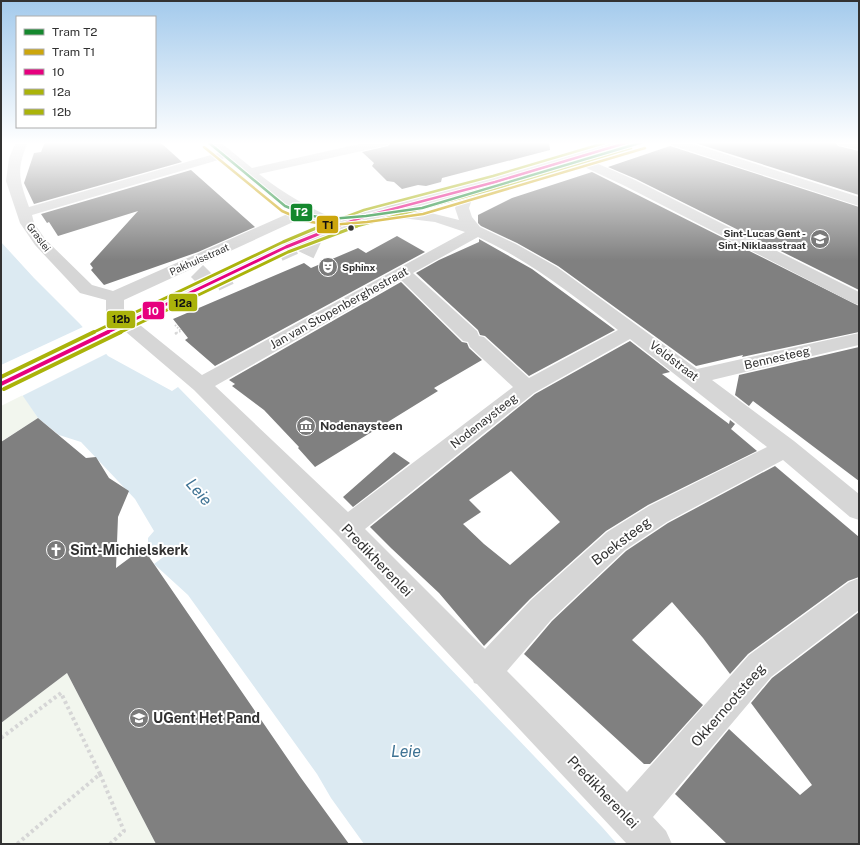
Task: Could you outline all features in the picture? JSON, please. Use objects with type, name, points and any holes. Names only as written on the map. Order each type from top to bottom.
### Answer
[{"type":"street","name":"Graslei","points":[[13,181],[27,223],[40,242],[86,289],[115,297]]},
{"type":"street","points":[[23,213],[133,181]]},
{"type":"street","points":[[260,181],[270,190],[304,211],[338,226]]},
{"type":"street","points":[[627,181],[859,299]]},
{"type":"street","points":[[796,181],[859,202]]},
{"type":"street","points":[[1,384],[286,247],[366,216],[495,182]]},
{"type":"street","points":[[476,232],[463,214],[463,206],[471,193],[495,182]]},
{"type":"street","name":"Pakhuisstraat","points":[[115,297],[193,267],[304,211]]},
{"type":"street","name":"Veldstraat","points":[[366,216],[398,215],[435,218],[476,232],[529,257],[632,330],[694,377],[786,448],[859,509]]},
{"type":"street","name":"Jan van Stopenberghestraat","points":[[202,385],[476,232]]},
{"type":"street","points":[[402,272],[527,388]]},
{"type":"street","name":"Predikherenlei","points":[[115,297],[116,311],[124,320],[202,385],[347,528],[653,844]]},
{"type":"street","name":"Nodenaysteeg","points":[[347,528],[527,388],[632,330]]},
{"type":"street","name":"Bennesteeg","points":[[694,377],[859,339]]},
{"type":"street","name":"Boeksteeg","points":[[485,672],[540,610],[616,541],[658,514],[786,448]]},
{"type":"street","name":"Okkernootsteeg","points":[[628,818],[719,716],[760,666],[859,592]]},
{"type":"path","points":[[1,738],[61,693],[100,774],[124,831],[110,844]]},
{"type":"path","points":[[17,844],[100,774]]},
{"type":"shaded area","points":[[23,395],[38,418],[2,441],[1,406]]},
{"type":"shaded area","points":[[67,673],[156,844],[1,844],[1,723]]},
{"type":"water","name":"Leie","points":[[1,242],[34,278],[80,324],[108,356],[172,391],[178,387],[308,520],[617,844],[364,844],[331,798],[317,774],[188,595],[154,564],[166,555],[160,547],[153,552],[148,545],[148,538],[154,531],[135,499],[81,442],[59,435],[38,418],[1,364]]},
{"type":"pier","points":[[85,326],[108,353],[22,396],[1,365]]},
{"type":"building","points":[[25,181],[114,181],[34,204]]},
{"type":"building","points":[[152,181],[204,181],[255,227],[198,252],[104,285],[91,270],[93,268],[90,264],[138,211],[58,236],[49,222],[47,223],[41,214]]},
{"type":"building","points":[[390,181],[441,181],[426,186],[418,185],[402,189],[394,182]]},
{"type":"building","points":[[563,181],[611,181],[859,306],[859,332],[696,366],[558,266],[517,243],[481,226],[478,223],[478,215],[512,198]]},
{"type":"building","points":[[641,181],[780,181],[859,207],[859,290]]},
{"type":"building","points":[[816,181],[859,181],[859,195]]},
{"type":"building","points":[[397,236],[425,252],[215,366],[185,340],[188,338],[173,319],[304,263],[311,268],[358,248],[366,253]]},
{"type":"building","points":[[479,239],[532,269],[615,330],[529,376],[485,336],[480,335],[478,330],[416,273],[439,260],[479,242]]},
{"type":"building","points":[[401,282],[462,342],[467,343],[469,348],[482,360],[434,388],[438,391],[315,467],[298,448],[299,447],[264,410],[232,386],[235,384],[229,380]]},
{"type":"building","points":[[630,341],[670,372],[662,374],[729,424],[730,420],[735,424],[731,429],[757,451],[648,505],[606,531],[530,599],[484,646],[439,593],[370,527],[535,394]],"holes":[[[511,471],[560,522],[510,565],[484,544],[463,524],[481,512],[469,500]]]},
{"type":"building","points":[[859,347],[859,481],[753,401],[749,406],[735,395],[739,375]]},
{"type":"building","name":"UGent Het Pand","points":[[38,418],[86,458],[96,457],[109,478],[129,491],[118,517],[116,568],[143,548],[301,778],[349,844],[156,844],[67,673],[1,723],[1,442]]},
{"type":"building","points":[[394,452],[410,463],[353,507],[343,497]]},
{"type":"building","points":[[775,466],[859,537],[859,577],[848,581],[748,654],[730,674],[703,638],[672,602],[632,640],[703,705],[650,764],[644,764],[524,654],[552,621],[626,551],[668,523]]},
{"type":"building","points":[[859,612],[859,844],[727,844],[675,794],[729,729],[800,795],[812,785],[751,703],[772,678]]},
{"type":"tunnel","points":[[279,253],[301,243],[318,251]]},
{"type":"tunnel","points":[[197,271],[211,285],[230,276]]},
{"type":"tram line","name":"T1","points":[[246,181],[282,211],[305,221],[330,225],[367,222],[423,214],[533,181]]},
{"type":"tram line","name":"T2","points":[[255,181],[285,206],[307,215],[330,219],[366,216],[422,208],[511,181]]},
{"type":"tram line","points":[[385,207],[444,196],[495,182]]},
{"type":"transit line","name":"12b","points":[[1,377],[283,242],[336,220],[364,210],[472,181]]},
{"type":"transit line","name":"10","points":[[1,384],[286,247],[366,216],[497,181]]},
{"type":"transit line","name":"12a","points":[[4,389],[288,252],[368,222],[519,181]]},
{"type":"place","name":"Sint-Lucas Gent - Sint-Niklaasstraat","points":[[820,239]]},
{"type":"place","name":"Sphinx","points":[[328,267]]},
{"type":"place","name":"Nodenaysteen","points":[[306,426]]},
{"type":"place","name":"Sint-Michielskerk","points":[[56,550]]},
{"type":"place","name":"UGent Het Pand","points":[[139,718]]}]
